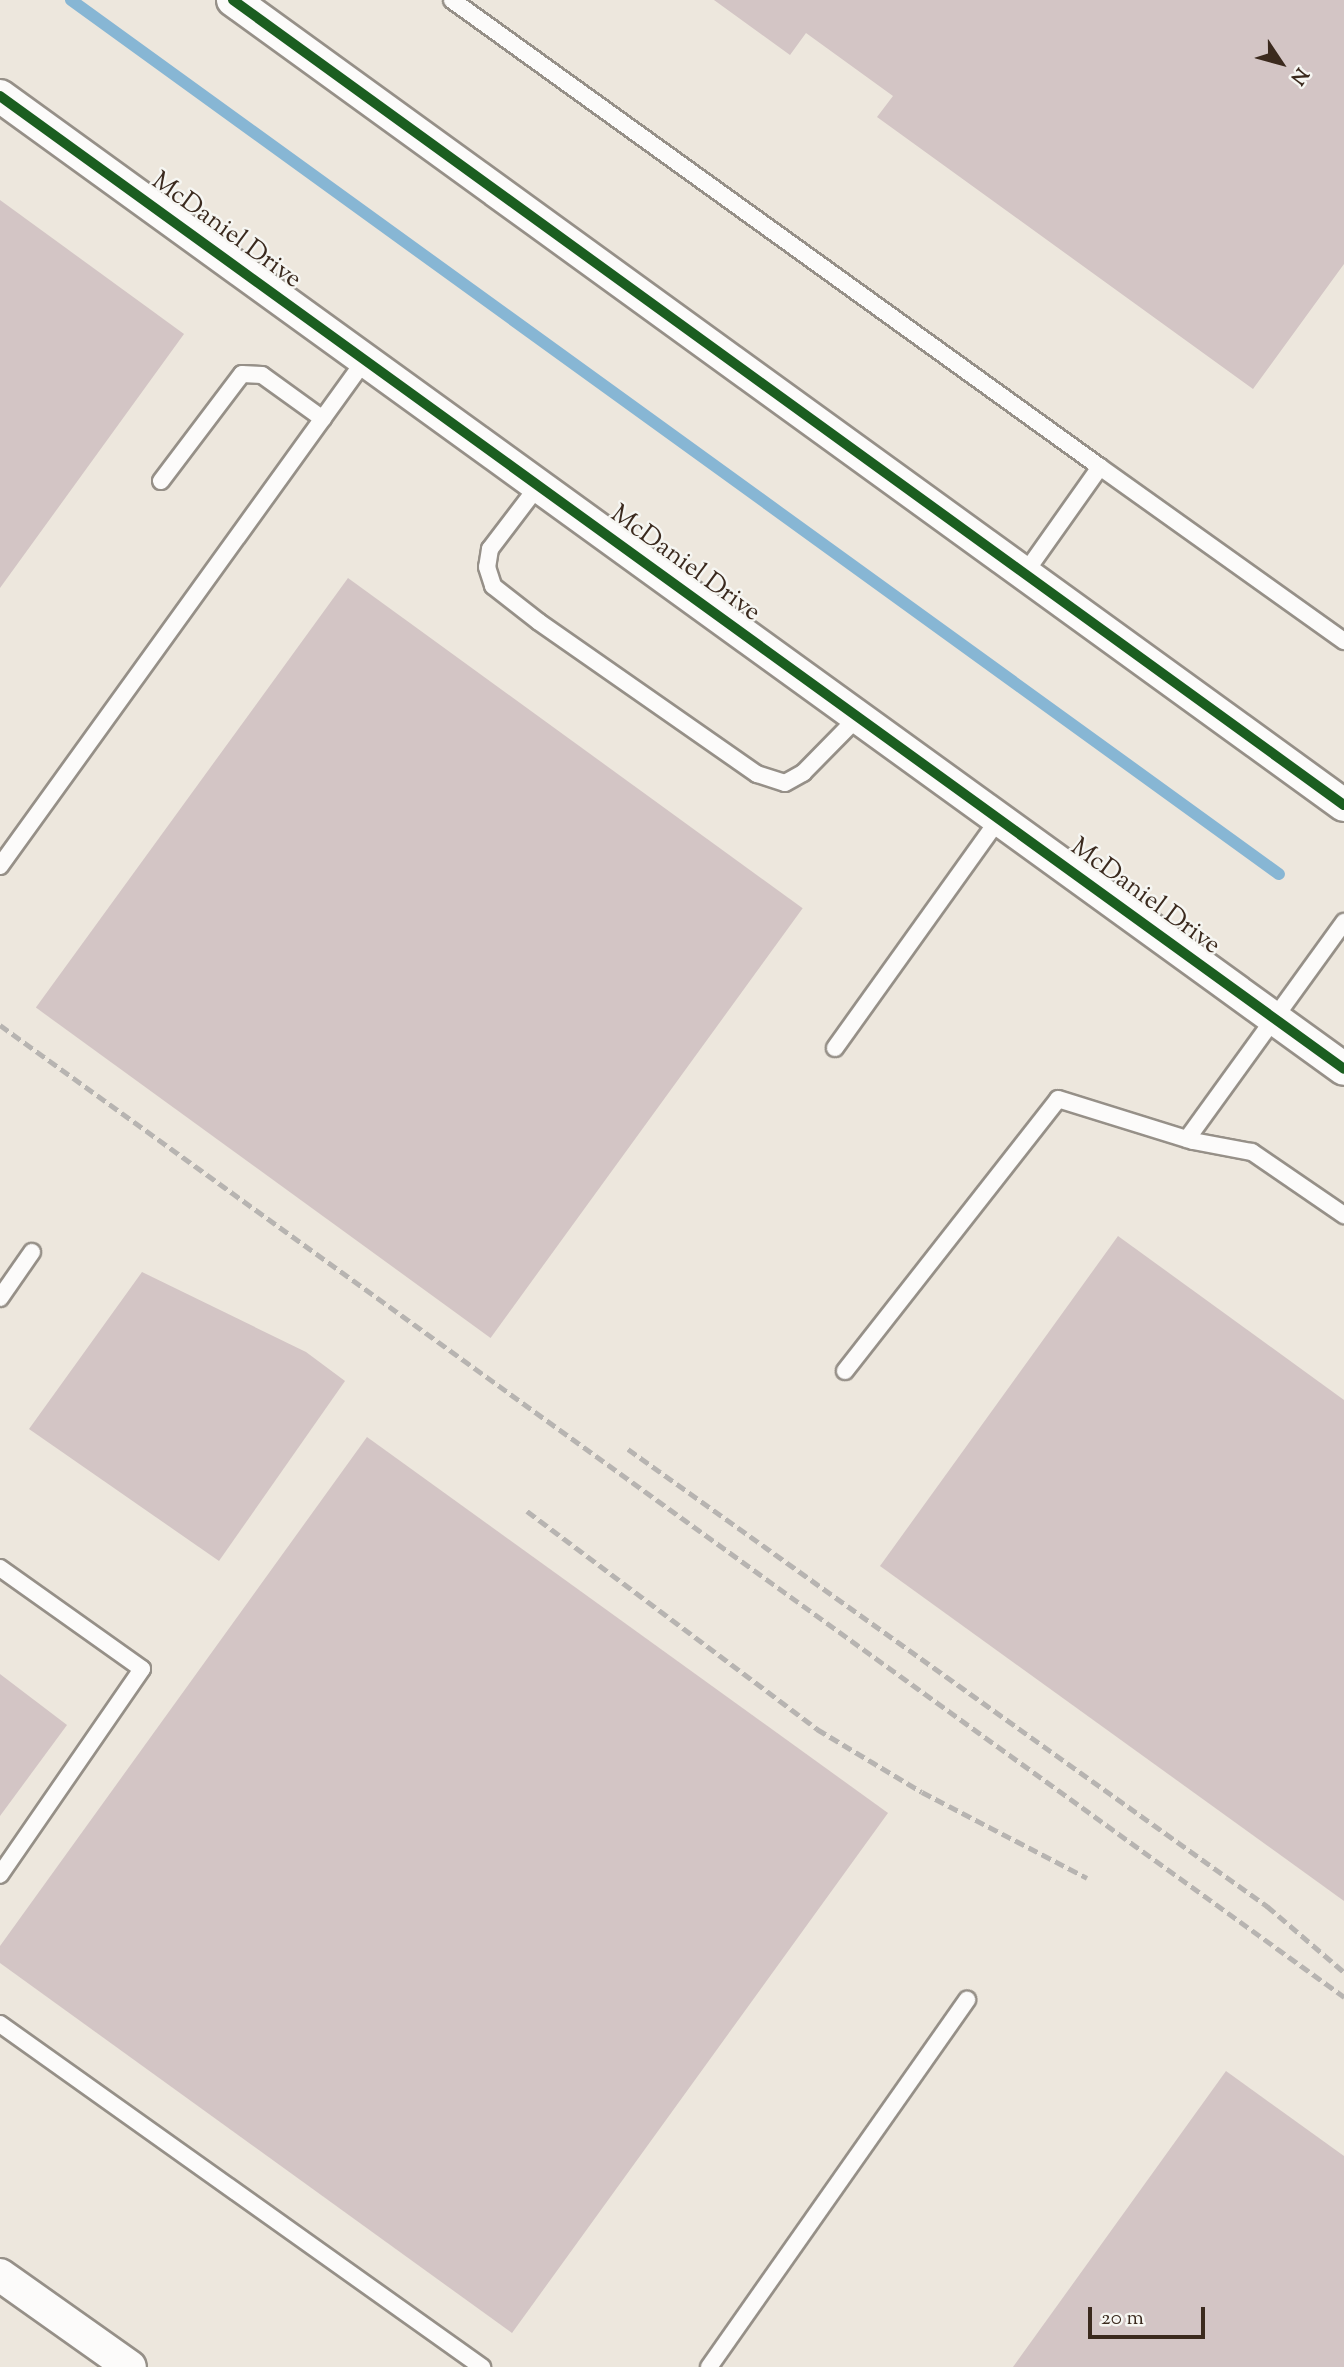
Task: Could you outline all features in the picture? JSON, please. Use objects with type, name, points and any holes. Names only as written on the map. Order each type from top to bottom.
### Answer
[{"type":"street","points":[[240,2],[1344,805]]},
{"type":"street","name":"McDaniel Drive","points":[[0,96],[1344,1069]]},
{"type":"street","points":[[0,2275],[130,2367]]},
{"type":"lane","points":[[452,0],[1344,641]]},
{"type":"lane","points":[[0,866],[365,360]]},
{"type":"lane","points":[[161,481],[242,374],[262,375],[323,419]]},
{"type":"lane","points":[[1024,573],[1100,467]]},
{"type":"lane","points":[[538,486],[490,548],[486,567],[494,586],[521,609],[757,774],[785,783],[803,773],[858,717]]},
{"type":"lane","points":[[835,1048],[999,819]]},
{"type":"lane","points":[[1187,1139],[1276,1020],[1344,922]]},
{"type":"lane","points":[[845,1371],[1058,1099],[1187,1139],[1252,1152],[1344,1215]]},
{"type":"lane","points":[[0,1298],[32,1252]]},
{"type":"lane","points":[[0,1568],[142,1669],[0,1875]]},
{"type":"lane","points":[[709,2367],[967,2000]]},
{"type":"lane","points":[[0,2024],[482,2367]]},
{"type":"building","points":[[714,0],[1344,0],[1344,264],[1253,389],[877,117],[893,96],[806,33],[790,55]]},
{"type":"building","points":[[0,200],[184,334],[0,588]]},
{"type":"building","points":[[348,578],[803,908],[491,1338],[36,1008]]},
{"type":"building","points":[[1118,1236],[1344,1400],[1344,1901],[880,1566]]},
{"type":"building","points":[[142,1272],[306,1352],[345,1381],[219,1561],[29,1429]]},
{"type":"building","points":[[367,1437],[888,1813],[512,2333],[0,1963],[0,1946]]},
{"type":"building","points":[[0,1674],[67,1725],[0,1816]]},
{"type":"building","points":[[1226,2071],[1344,2156],[1344,2367],[1013,2367]]},
{"type":"waterway","points":[[71,0],[1279,874]]},
{"type":"railway","points":[[0,1025],[1344,1997]]},
{"type":"railway","points":[[628,1449],[1267,1906],[1344,1972]]},
{"type":"railway","points":[[527,1511],[817,1729],[922,1792],[1087,1878]]},
{"type":"cycle path","points":[[233,0],[1344,805]]},
{"type":"cycle path","points":[[0,96],[1344,1069]]}]
